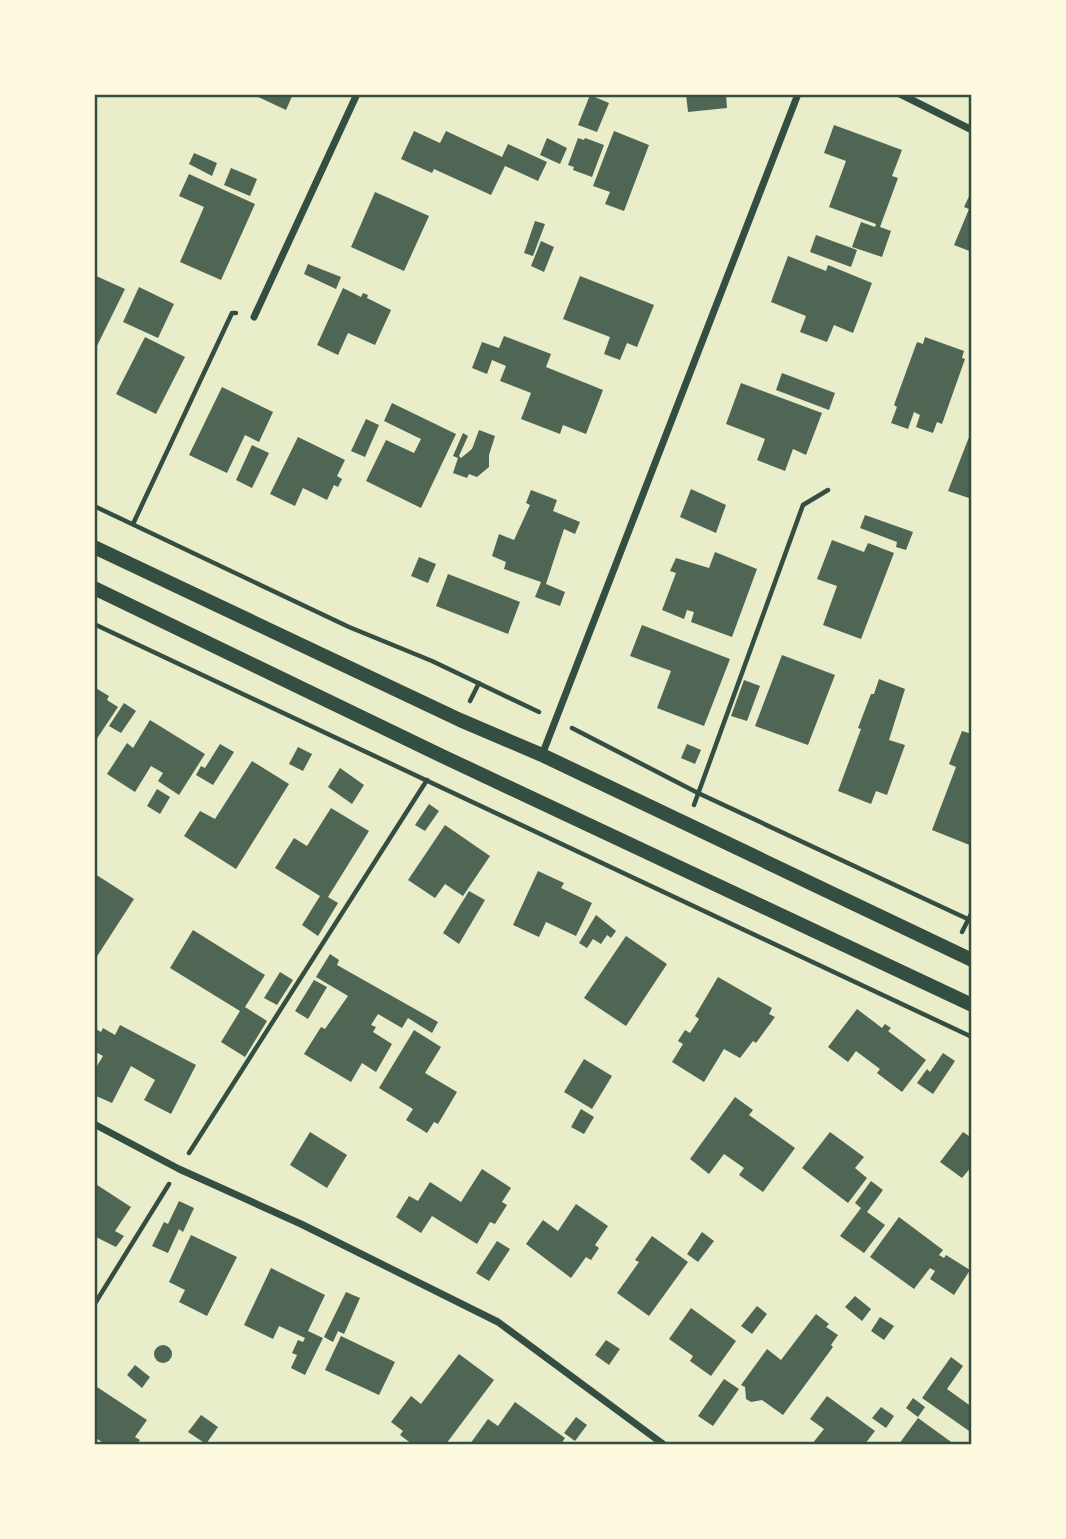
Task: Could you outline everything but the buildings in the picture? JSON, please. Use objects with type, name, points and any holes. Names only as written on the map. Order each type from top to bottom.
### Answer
[{"type":"main road","points":[[94,547],[460,720],[542,755],[971,960]]},
{"type":"main road","points":[[94,587],[442,757],[971,1005]]},
{"type":"street","points":[[254,317],[357,94]]},
{"type":"street","points":[[542,755],[799,94]]},
{"type":"street","points":[[900,94],[971,130]]},
{"type":"street","points":[[94,1124],[179,1169],[301,1224],[498,1322],[663,1444]]},
{"type":"path","points":[[133,524],[232,313],[254,317]]},
{"type":"path","points":[[687,826],[803,505],[828,490]]},
{"type":"path","points":[[94,506],[349,627],[556,719],[698,793],[971,921]]},
{"type":"path","points":[[94,624],[971,1037]]},
{"type":"path","points":[[460,720],[479,683]]},
{"type":"path","points":[[94,1305],[427,779]]}]
